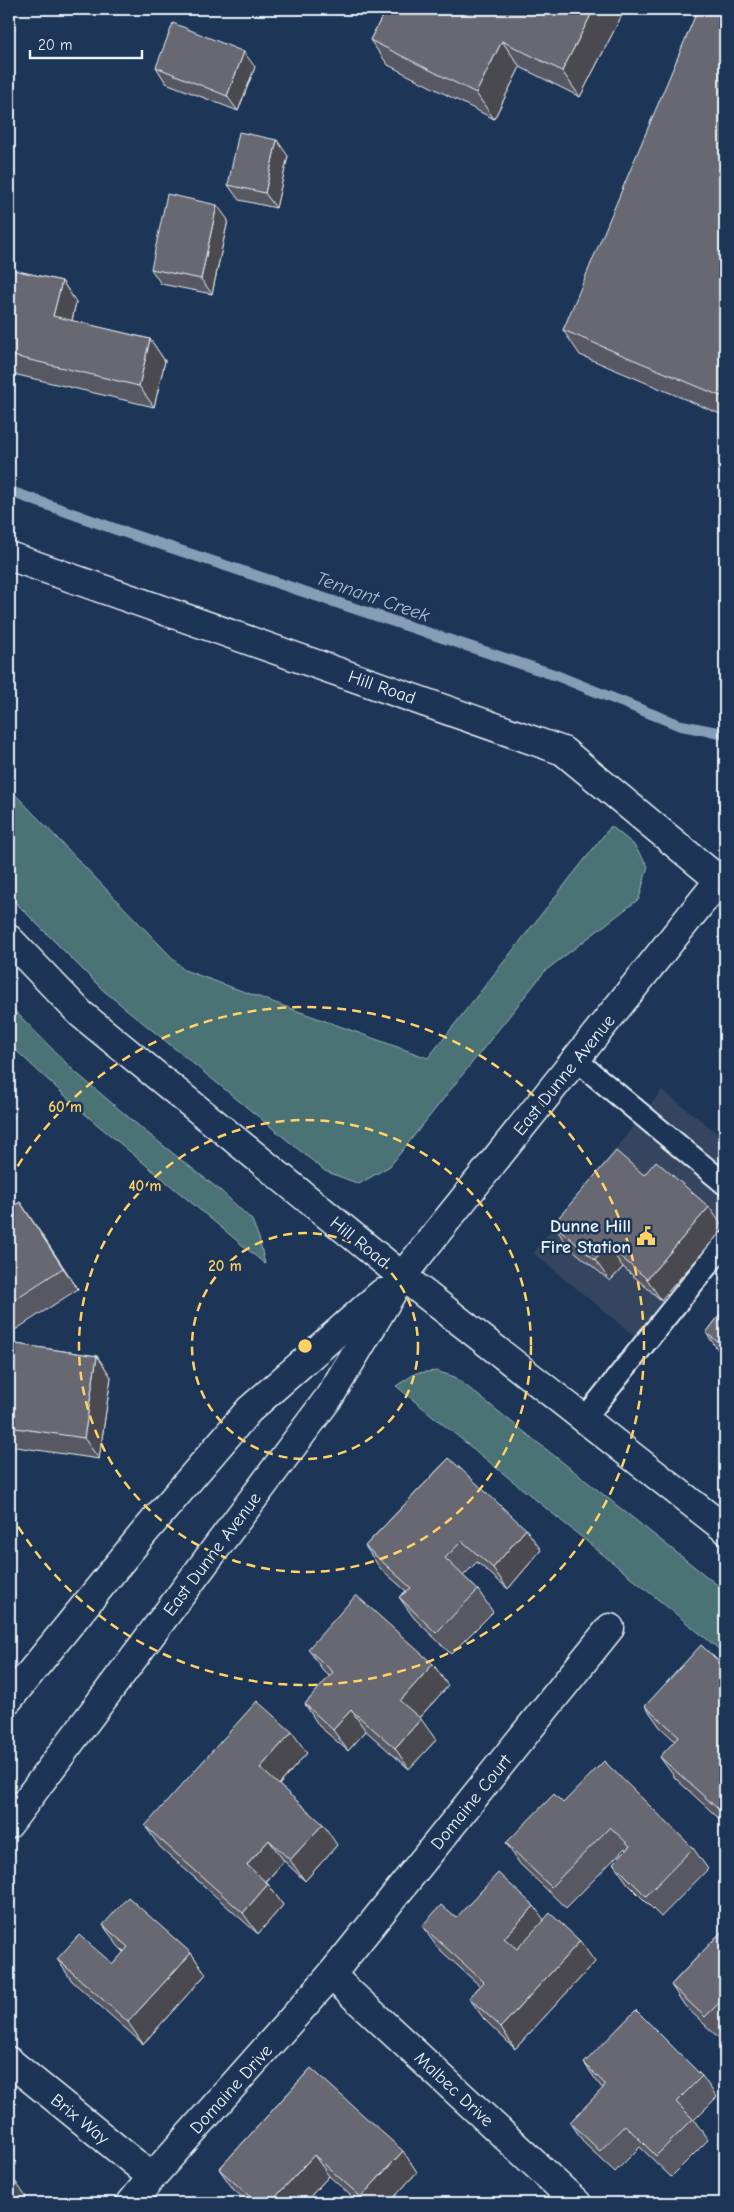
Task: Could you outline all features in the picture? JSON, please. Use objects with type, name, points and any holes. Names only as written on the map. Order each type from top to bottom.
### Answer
[{"type":"street","name":"Hill Road","points":[[9,556],[563,751],[722,877]]},
{"type":"street","name":"East Dunne Avenue","points":[[9,1824],[330,1396],[402,1276],[722,877]]},
{"type":"street","name":"Hill Road","points":[[9,939],[81,1014],[402,1276],[725,1529]]},
{"type":"street","name":"East Dunne Avenue","points":[[9,1700],[143,1534],[249,1410],[402,1276]]},
{"type":"street","name":"Domaine Court","points":[[331,1975],[610,1628]]},
{"type":"street","name":"Domaine Drive","points":[[131,2203],[331,1975]]},
{"type":"street","name":"Malbec Drive","points":[[331,1975],[577,2203]]},
{"type":"street","name":"Brix Way","points":[[9,2060],[152,2177]]},
{"type":"lane","points":[[576,1060],[725,1184]]},
{"type":"lane","points":[[585,1418],[725,1243]]},
{"type":"shaded area","points":[[662,1090],[725,1139],[725,1248],[644,1344],[533,1253]]},
{"type":"green space","points":[[9,788],[184,970],[428,1058],[611,826],[633,844],[648,866],[639,899],[545,971],[390,1166],[359,1184],[325,1171],[104,991],[9,896]]},
{"type":"green space","points":[[9,1005],[74,1071],[146,1132],[221,1191],[252,1220],[259,1238],[265,1264],[87,1116],[9,1044]]},
{"type":"green space","points":[[436,1371],[455,1377],[725,1591],[725,1654],[396,1386],[416,1373]]},
{"type":"building","points":[[386,9],[594,9],[562,71],[502,41],[476,93],[370,40]]},
{"type":"building","points":[[698,9],[725,9],[725,398],[563,330]]},
{"type":"building","points":[[173,23],[244,52],[227,96],[156,67]]},
{"type":"building","points":[[239,132],[277,140],[265,193],[228,185]]},
{"type":"building","points":[[167,194],[217,205],[201,279],[151,269]]},
{"type":"building","points":[[9,269],[62,281],[53,316],[150,339],[139,386],[9,355]]},
{"type":"building","name":"Dunne Hill Fire Station","points":[[616,1151],[644,1175],[656,1161],[709,1207],[647,1279],[608,1246],[595,1260],[553,1224]]},
{"type":"building","points":[[20,1202],[63,1268],[9,1303],[9,1209]]},
{"type":"building","points":[[725,1308],[725,1347],[706,1333]]},
{"type":"building","points":[[9,1343],[97,1356],[84,1438],[9,1427]]},
{"type":"building","points":[[449,1458],[526,1529],[493,1568],[462,1541],[445,1558],[478,1590],[436,1633],[399,1597],[411,1588],[365,1546]]},
{"type":"building","points":[[356,1595],[433,1664],[400,1701],[421,1719],[395,1748],[351,1710],[333,1730],[305,1704],[333,1672],[308,1649]]},
{"type":"building","points":[[701,1645],[725,1667],[725,1799],[717,1808],[660,1757],[679,1736],[645,1706]]},
{"type":"building","points":[[257,1701],[292,1732],[260,1768],[323,1824],[290,1860],[269,1840],[247,1865],[268,1884],[243,1913],[145,1826]]},
{"type":"building","points":[[604,1761],[693,1848],[646,1896],[613,1863],[630,1846],[610,1827],[551,1887],[506,1843],[554,1794],[563,1803]]},
{"type":"building","points":[[498,1873],[534,1906],[504,1938],[517,1949],[550,1913],[580,1941],[501,2027],[469,1998],[484,1982],[422,1926],[441,1905],[456,1918]]},
{"type":"building","points":[[128,1897],[191,1953],[128,2022],[57,1959],[79,1935],[113,1964],[128,1947],[103,1925]]},
{"type":"building","points":[[725,1928],[725,1997],[705,2017],[671,1985]]},
{"type":"building","points":[[636,2010],[702,2076],[676,2102],[693,2119],[656,2156],[625,2125],[600,2151],[570,2122],[606,2085],[584,2063]]},
{"type":"building","points":[[311,2068],[403,2151],[361,2197],[314,2155],[270,2203],[257,2203],[219,2169]]},
{"type":"building","points":[[9,2176],[15,2181],[9,2189]]},
{"type":"waterway","name":"Tennant Creek","points":[[9,491],[118,530],[555,675],[679,725],[725,734]]},
{"type":"place","name":"Dunne Hill Fire Station","points":[[646,1236]]}]
